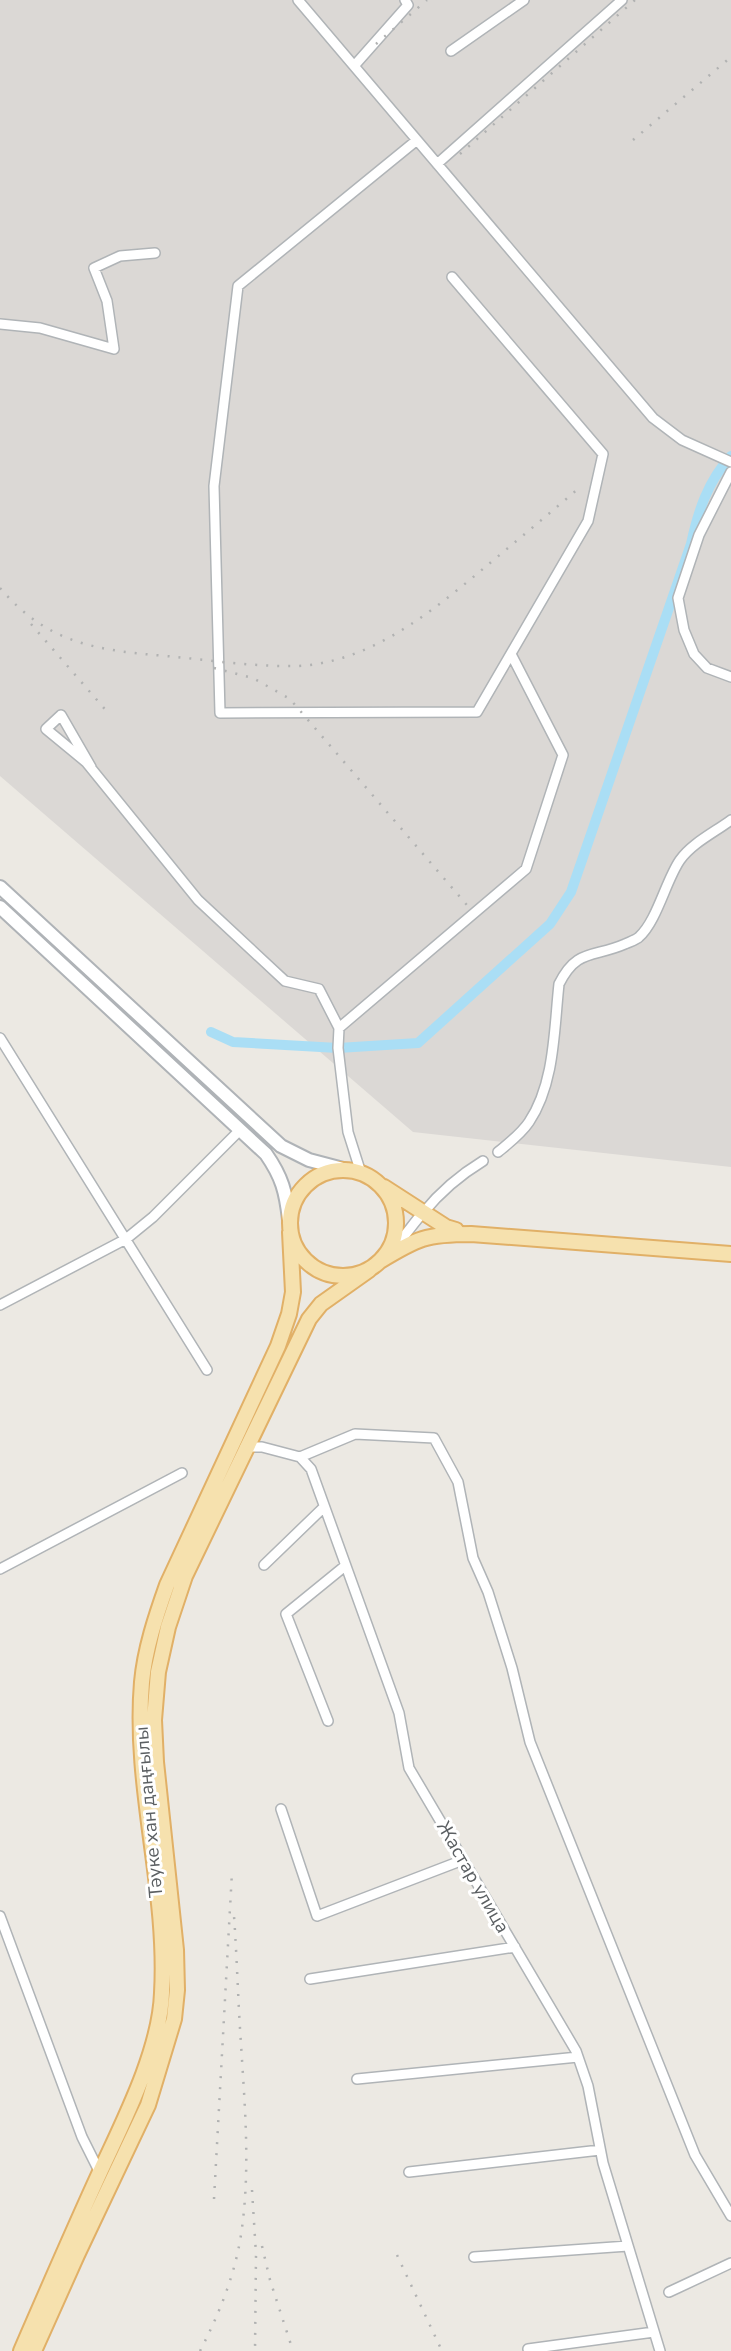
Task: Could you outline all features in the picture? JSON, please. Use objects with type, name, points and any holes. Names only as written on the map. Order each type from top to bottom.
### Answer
[{"type":"main road","points":[[0,887],[281,1146],[309,1160],[354,1171],[376,1181],[446,1227],[471,1234],[731,1254]]},
{"type":"main road","points":[[0,907],[266,1154],[278,1170],[286,1190],[290,1226],[297,1251],[311,1266],[329,1275],[349,1276],[378,1261],[391,1247],[396,1229],[395,1211],[388,1194],[376,1181]]},
{"type":"main road","points":[[290,1226],[295,1199],[308,1182],[326,1172],[354,1171]]},
{"type":"main road","name":"Тәуке хан даңғылы","points":[[34,2351],[100,2173],[134,2099],[159,2020],[163,1993],[162,1955],[142,1769],[142,1680],[154,1624],[167,1585],[278,1346],[289,1314],[293,1292],[290,1226]]},
{"type":"main road","name":"Тәуке хан даңғылы","points":[[21,2351],[148,2105],[174,2019],[177,1990],[176,1950],[154,1720],[158,1672],[167,1627],[185,1576],[309,1319],[321,1304],[378,1261],[417,1239],[441,1234],[471,1234]]},
{"type":"main road","points":[[278,1346],[292,1353]]},
{"type":"main road","points":[[134,2099],[148,2105]]},
{"type":"street","points":[[298,0],[653,418],[682,440],[731,462]]},
{"type":"street","points":[[354,66],[408,5],[405,0]]},
{"type":"street","points":[[451,51],[524,0]]},
{"type":"street","points":[[437,164],[622,0]]},
{"type":"street","points":[[417,140],[237,286],[214,486],[220,713],[477,712],[588,521],[603,454],[452,277]]},
{"type":"street","points":[[0,324],[40,328],[114,349],[107,301],[94,268],[120,256],[155,253]]},
{"type":"street","points":[[731,472],[699,535],[678,598],[684,630],[694,654],[707,668],[731,677]]},
{"type":"street","points":[[339,1028],[526,869],[563,755],[510,654]]},
{"type":"street","points":[[90,767],[61,715],[46,729],[90,767],[198,900],[285,981],[319,989],[339,1028],[338,1048],[354,1171]]},
{"type":"street","points":[[498,1152],[528,1124],[548,1079],[559,984],[565,972],[578,959],[639,937],[652,918],[680,860],[731,820]]},
{"type":"street","points":[[0,1038],[207,1370]]},
{"type":"street","points":[[0,1305],[126,1240],[153,1217],[240,1130]]},
{"type":"street","points":[[378,1261],[401,1241],[423,1212],[460,1175],[483,1161]]},
{"type":"street","points":[[246,1447],[262,1447],[300,1457],[355,1434],[434,1438],[458,1482],[473,1558],[488,1592],[512,1668],[530,1742],[695,2155],[731,2216]]},
{"type":"street","name":"Жастар улица","points":[[300,1457],[311,1469],[399,1713],[410,1768],[578,2057],[588,2086],[600,2150],[660,2351]]},
{"type":"street","points":[[0,1569],[182,1473]]},
{"type":"street","points":[[264,1564],[324,1507]]},
{"type":"street","points":[[328,1721],[286,1614],[345,1566]]},
{"type":"street","points":[[281,1809],[317,1916],[463,1860]]},
{"type":"street","points":[[0,1916],[82,2137],[100,2173]]},
{"type":"street","points":[[310,1979],[515,1947]]},
{"type":"street","points":[[357,2079],[578,2057]]},
{"type":"street","points":[[409,2172],[600,2150]]},
{"type":"street","points":[[474,2257],[628,2246]]},
{"type":"street","points":[[669,2292],[731,2263]]},
{"type":"street","points":[[527,2349],[654,2332]]},
{"type":"shaded area","points":[[0,0],[731,0],[731,1167],[413,1132],[0,776]]},
{"type":"waterway","points":[[211,1032],[233,1042],[338,1048],[418,1043],[550,924],[571,892],[705,497],[731,456]]},
{"type":"railway","points":[[376,44],[427,0]]},
{"type":"railway","points":[[460,154],[635,0]]},
{"type":"railway","points":[[633,140],[731,57]]},
{"type":"railway","points":[[0,588],[18,607],[55,633],[95,647],[248,664],[298,666],[326,662],[377,644],[425,615],[579,488]]},
{"type":"railway","points":[[31,624],[110,715]]},
{"type":"railway","points":[[214,668],[253,678],[290,699],[472,911]]},
{"type":"railway","points":[[214,2199],[232,1872]]},
{"type":"railway","points":[[200,2351],[219,2311],[233,2270],[240,2241],[245,2192],[245,2118],[234,1916]]},
{"type":"railway","points":[[252,2190],[256,2254],[255,2351]]},
{"type":"railway","points":[[262,2246],[293,2351]]},
{"type":"railway","points":[[397,2255],[442,2351]]}]
